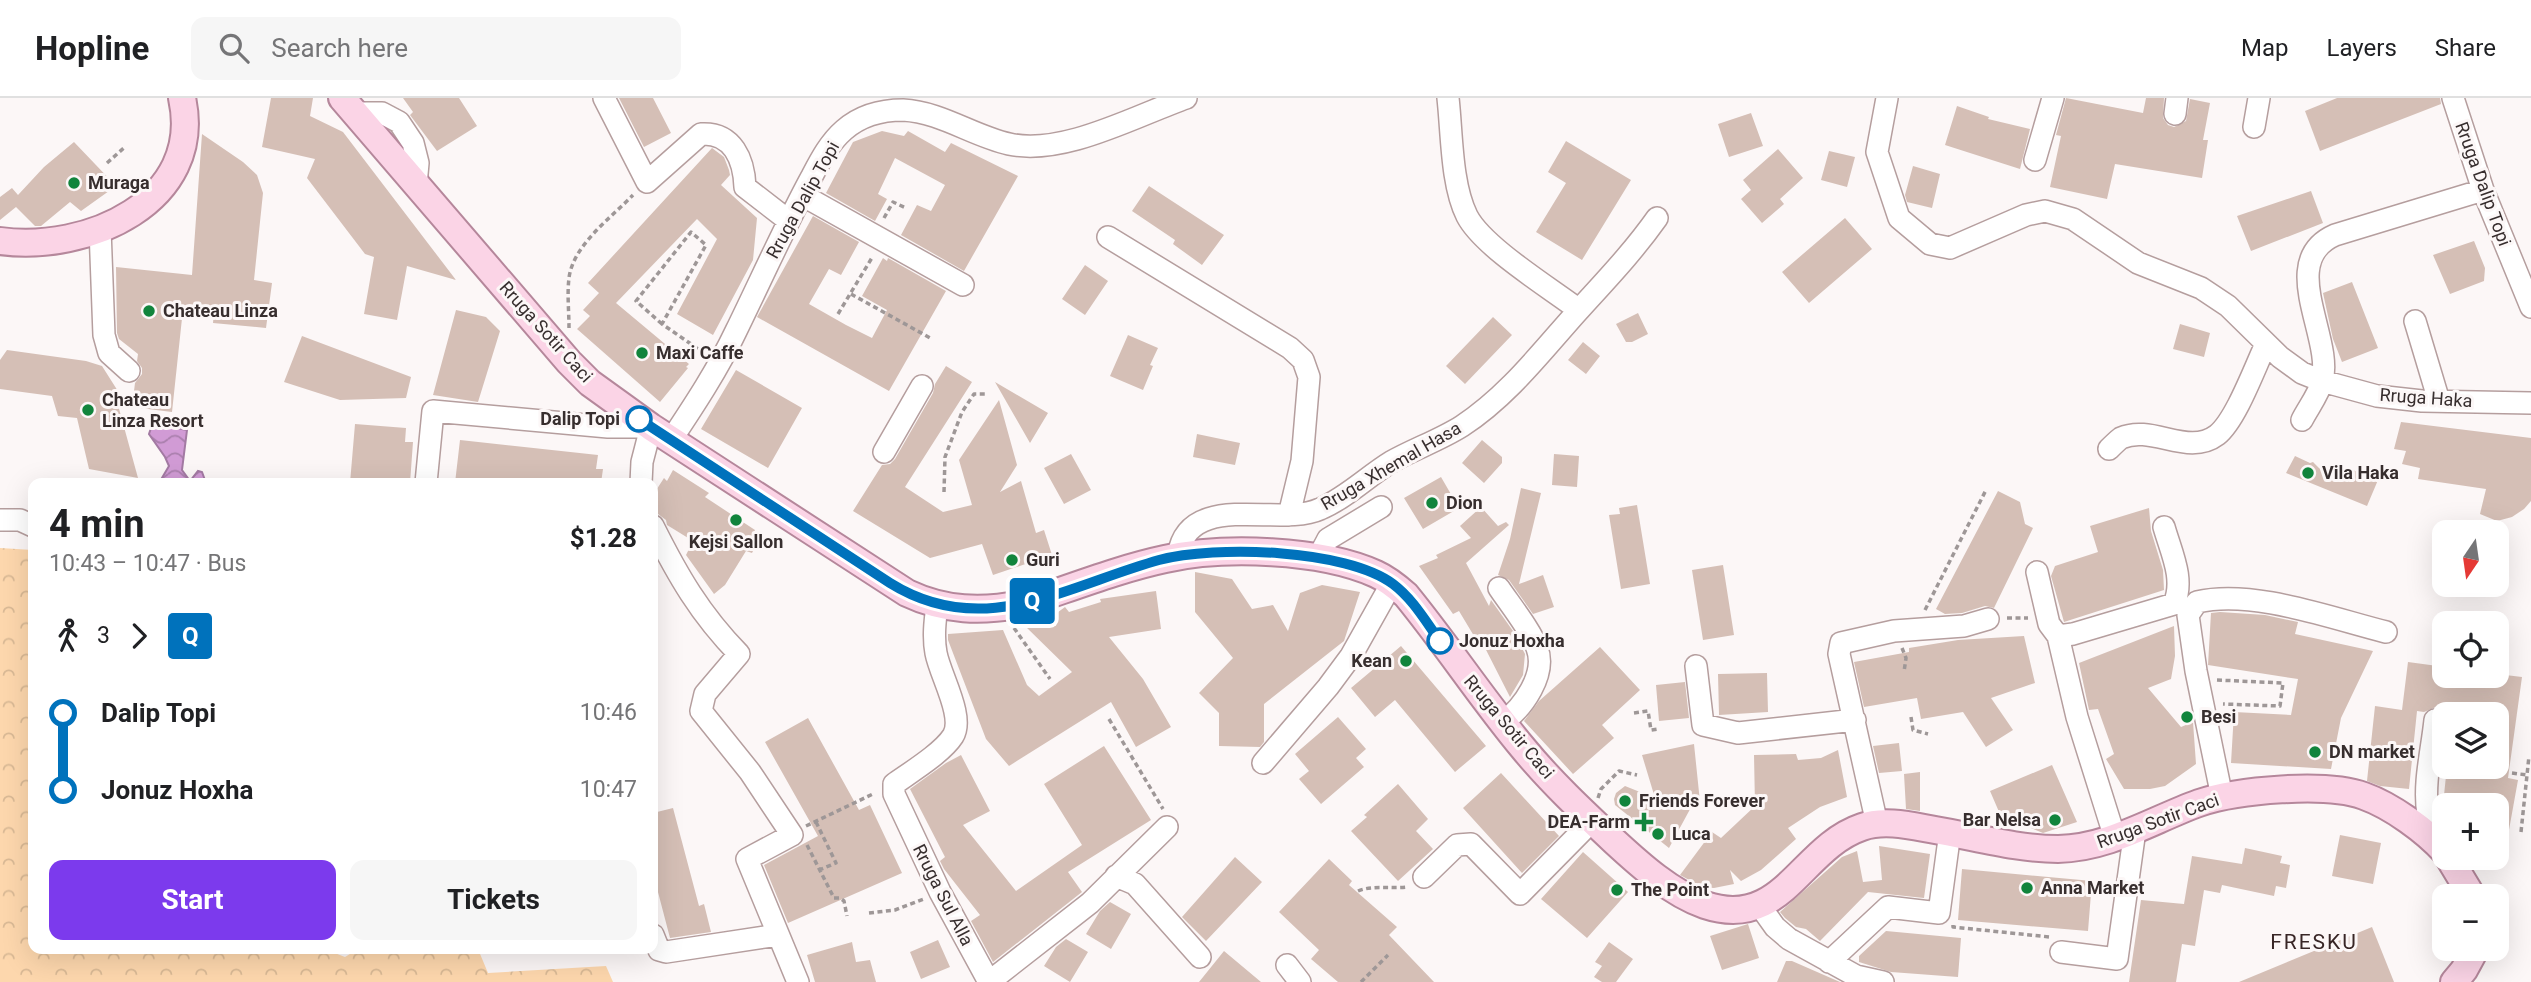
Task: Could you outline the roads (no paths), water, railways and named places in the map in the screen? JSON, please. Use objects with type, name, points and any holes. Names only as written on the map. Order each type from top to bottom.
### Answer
[{"type":"main road","points":[[0,241],[19,244],[51,243],[100,229],[150,200],[173,174],[183,147],[186,118],[182,98]]},
{"type":"main road","name":"Rruga Sotir Caci","points":[[348,105],[590,383],[661,434],[898,588],[937,605],[958,609],[1002,608],[1178,556],[1220,552],[1318,558],[1356,567],[1392,583],[1412,602],[1503,722],[1543,770],[1592,821],[1645,867],[1687,897],[1704,904],[1732,911],[1760,906],[1782,891],[1839,839],[1863,826],[1877,824],[1907,825],[2037,848],[2085,846],[2125,834],[2199,803],[2254,792],[2295,789],[2327,790],[2364,796],[2415,825],[2432,838]]},
{"type":"main road","points":[[2454,982],[2469,961]]},
{"type":"street","points":[[604,98],[647,182],[701,134],[712,133],[724,137],[744,166],[745,187],[789,221]]},
{"type":"street","name":"Rruga Dalip Topi","points":[[641,478],[642,462],[661,434],[720,364],[802,195],[828,148],[844,130],[869,116],[886,111],[918,112],[995,140],[1034,147],[1069,142],[1186,98]]},
{"type":"street","points":[[1448,98],[1455,166],[1467,216],[1494,246],[1579,310]]},
{"type":"street","name":"Rruga Haka","points":[[1887,98],[1877,152],[1899,218],[1930,244],[1950,248],[2025,215],[2045,211],[2073,219],[2138,263],[2202,288],[2228,306],[2266,344],[2302,373],[2322,381],[2377,396],[2439,401],[2531,403]]},
{"type":"street","points":[[2035,160],[2053,98]]},
{"type":"street","points":[[2254,127],[2259,98]]},
{"type":"street","points":[[2453,98],[2463,98]]},
{"type":"street","name":"Rruga Dalip Topi","points":[[2453,98],[2483,190],[2531,307]]},
{"type":"street","points":[[2302,420],[2322,381],[2319,338],[2308,291],[2308,274],[2316,249],[2335,235],[2483,190]]},
{"type":"street","points":[[802,195],[963,285]]},
{"type":"street","name":"Rruga Xhemal Hasa","points":[[1178,556],[1180,542],[1200,523],[1220,516],[1289,515],[1321,509],[1390,463],[1461,426],[1524,374],[1635,249],[1657,218]]},
{"type":"street","points":[[100,229],[104,335],[109,353],[129,371]]},
{"type":"street","points":[[1108,237],[1290,348],[1303,360],[1309,377],[1304,439],[1302,461],[1289,515]]},
{"type":"street","points":[[2415,321],[2439,401]]},
{"type":"street","points":[[2109,449],[2122,438],[2141,435],[2198,444],[2217,435],[2234,411],[2266,344]]},
{"type":"street","points":[[884,453],[922,386]]},
{"type":"street","points":[[426,478],[433,411],[661,434]]},
{"type":"street","points":[[1318,558],[1328,539],[1381,507]]},
{"type":"street","points":[[0,520],[20,520],[28,524]]},
{"type":"street","points":[[2164,527],[2179,579],[2180,591],[2174,604],[2181,649],[2197,675]]},
{"type":"street","points":[[658,535],[697,606],[739,654],[705,694],[701,711],[800,830],[747,859],[808,982]]},
{"type":"street","points":[[2037,572],[2077,717],[2125,834],[2117,959],[2061,945]]},
{"type":"street","points":[[1262,762],[1344,666],[1392,583]]},
{"type":"street","points":[[1499,588],[1538,649],[1538,670],[1532,689],[1517,712],[1503,722]]},
{"type":"street","points":[[2222,797],[2197,675],[2189,615],[2197,602],[2216,597],[2253,600],[2386,632]]},
{"type":"street","points":[[2052,627],[2073,634],[2174,604]]},
{"type":"street","name":"Rruga Sul Alla","points":[[937,605],[934,633],[937,655],[958,723],[946,745],[894,784],[897,802],[940,892],[989,982],[1090,903],[1167,827]]},
{"type":"street","points":[[1877,824],[1839,654],[1840,643],[1917,628],[1964,625],[1988,619]]},
{"type":"street","points":[[1696,666],[1703,725],[1738,733],[1855,720]]},
{"type":"street","points":[[2432,750],[2428,815],[2432,824]]},
{"type":"street","points":[[1418,882],[1457,845],[1471,844],[1520,894],[1592,821]]},
{"type":"street","points":[[1829,962],[1888,907],[1939,913],[1950,832]]},
{"type":"street","points":[[1116,876],[1135,884],[1200,957]]},
{"type":"street","points":[[1760,906],[1775,927],[1789,939],[1856,976],[1883,982]]},
{"type":"street","points":[[658,948],[666,952],[787,937]]},
{"type":"street","points":[[787,937],[798,982]]},
{"type":"water","points":[[152,425],[187,430],[182,470],[188,478],[162,478],[169,466],[149,434]]},
{"type":"water","points":[[198,471],[202,472],[204,478],[192,478]]},
{"type":"place","name":"Muraga","points":[[74,183]]},
{"type":"place","name":"Chateau Linza","points":[[149,311]]},
{"type":"place","name":"Maxi Caffe","points":[[642,353]]},
{"type":"place","name":"Chateau Linza Resort","points":[[88,410]]},
{"type":"place","name":"Dalip Topi","points":[[639,419]]},
{"type":"place","name":"Vila Haka","points":[[2308,473]]},
{"type":"place","name":"Dion","points":[[1432,503]]},
{"type":"place","name":"Kejsi Sallon","points":[[736,520]]},
{"type":"place","name":"Guri","points":[[1012,560]]},
{"type":"place","name":"Jonuz Hoxha","points":[[1440,641]]},
{"type":"place","name":"Kean","points":[[1406,661]]},
{"type":"place","name":"Besi","points":[[2187,717]]},
{"type":"place","name":"DN market","points":[[2315,752]]},
{"type":"place","name":"Friends Forever","points":[[1625,801]]},
{"type":"place","name":"Bar Nelsa","points":[[2055,820]]},
{"type":"place","name":"DEA-Farm","points":[[1644,822]]},
{"type":"place","name":"Luca","points":[[1658,834]]},
{"type":"place","name":"Anna Market","points":[[2027,888]]},
{"type":"place","name":"The Point","points":[[1617,890]]},
{"type":"district","name":"FRESKU","points":[[2314,942]]}]
